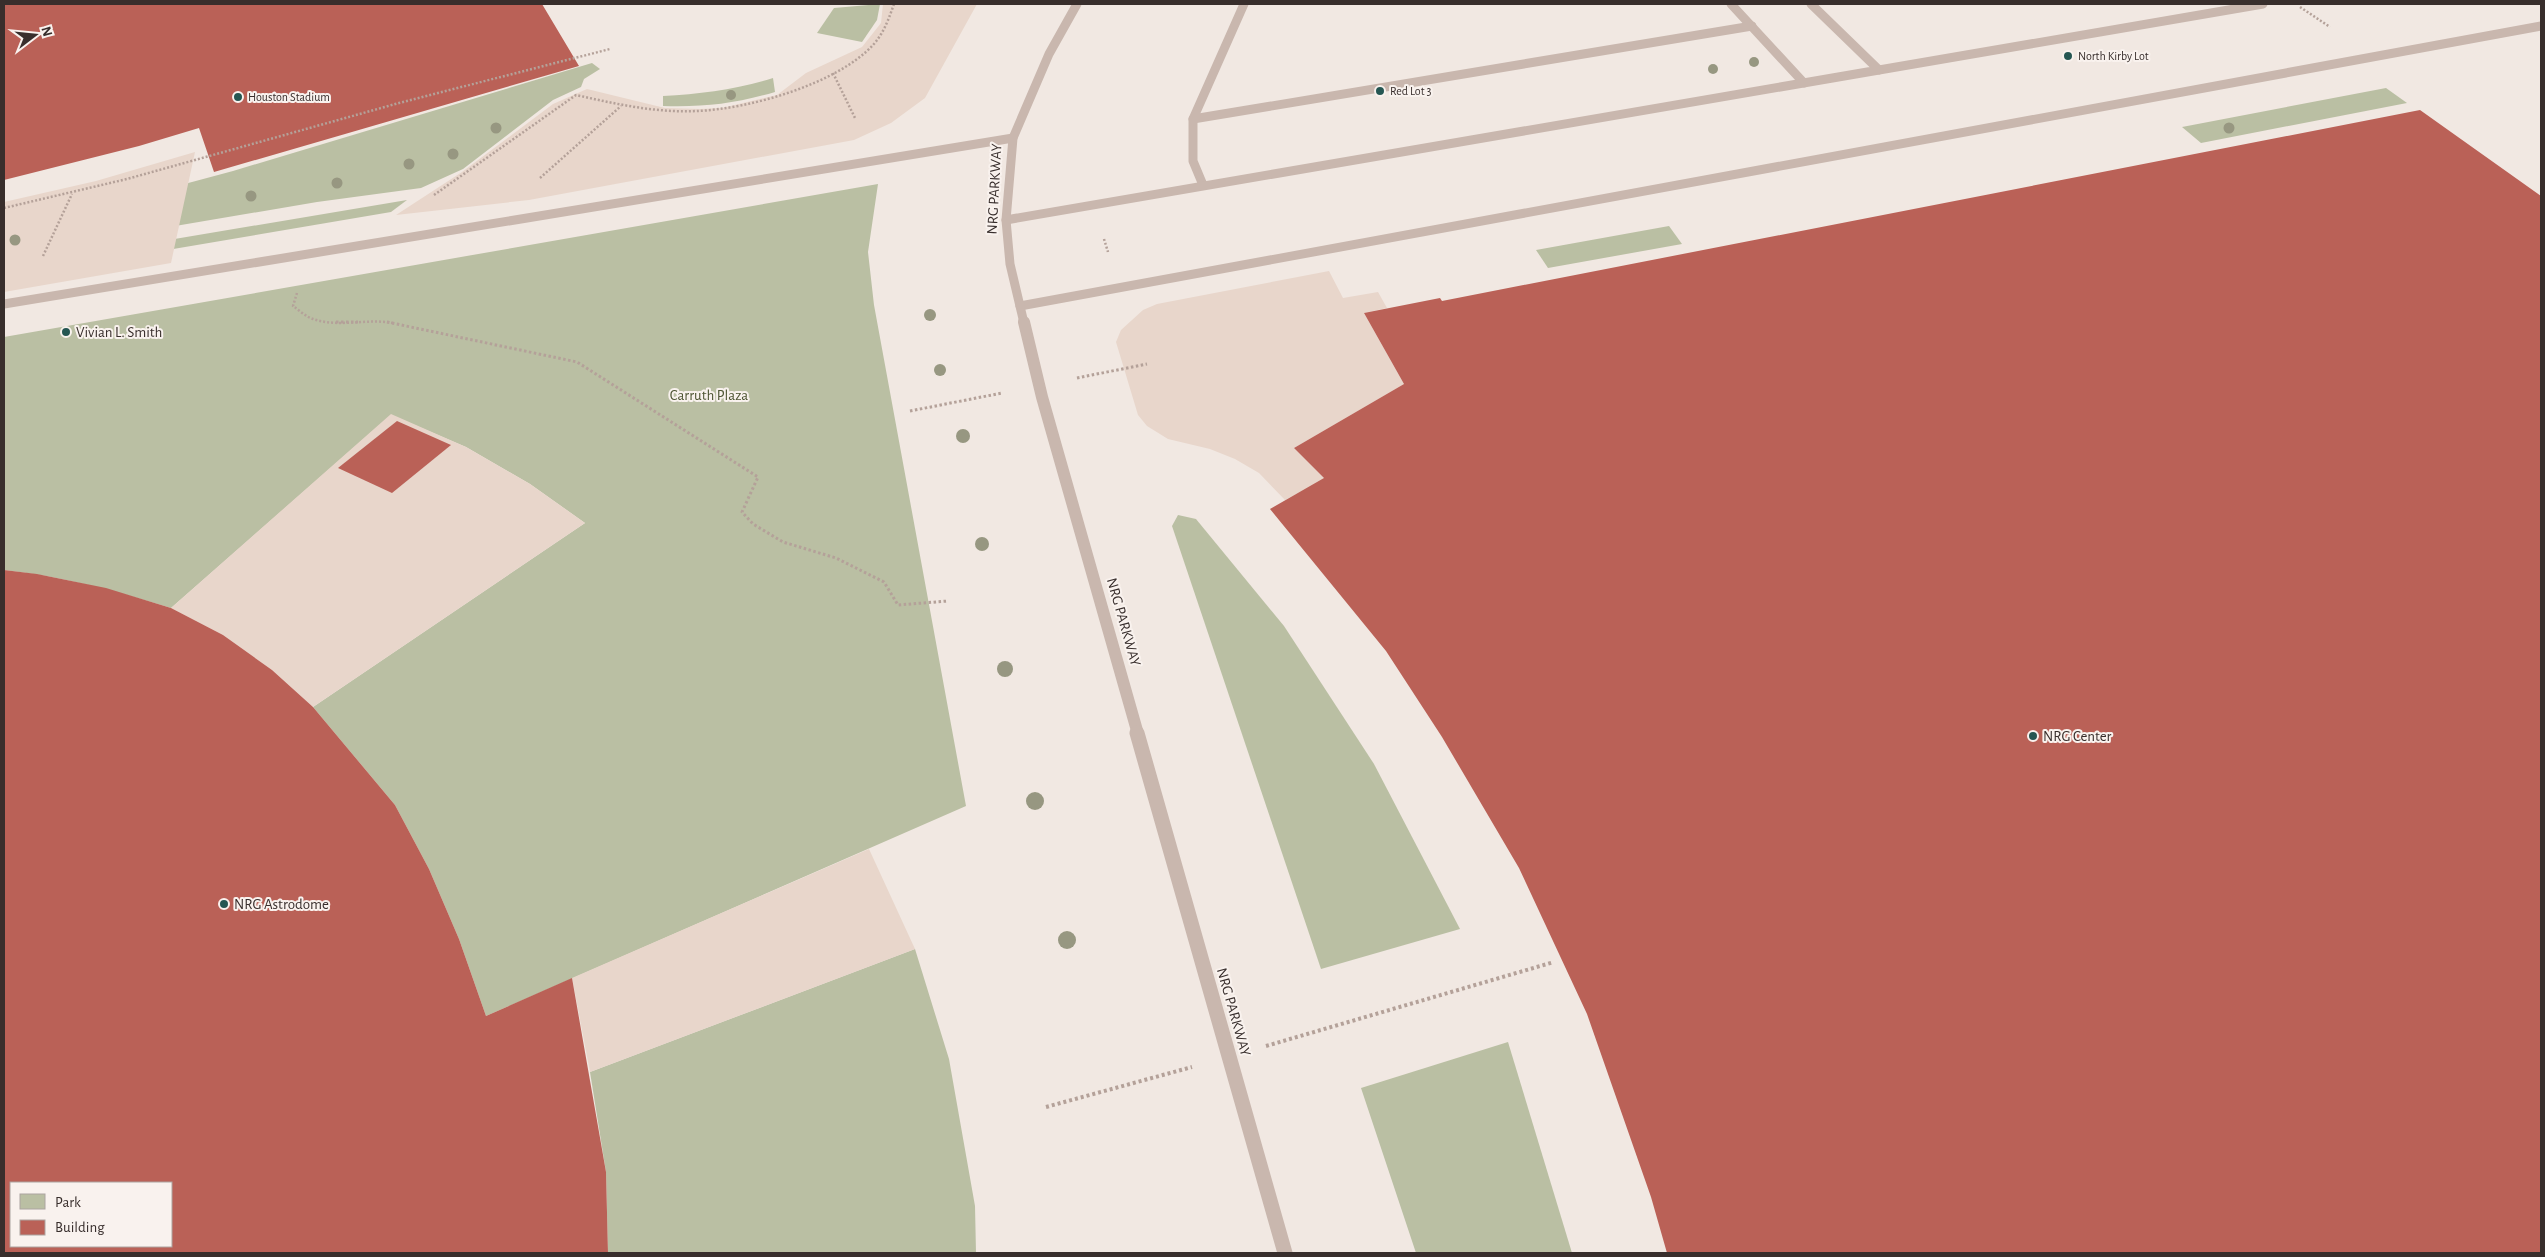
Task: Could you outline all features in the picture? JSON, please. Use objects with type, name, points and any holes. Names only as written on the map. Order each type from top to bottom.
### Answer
[{"type":"lane","name":"NRG PARKWAY","points":[[1078,4],[1049,54],[1013,138],[1006,220],[1010,264],[1042,397],[1285,1253]]},
{"type":"lane","points":[[1202,185],[1193,161],[1193,119],[1244,4]]},
{"type":"lane","points":[[1731,4],[1804,83]]},
{"type":"lane","points":[[1811,4],[1880,70]]},
{"type":"lane","points":[[1006,220],[2263,4]]},
{"type":"lane","points":[[1193,119],[1752,26]]},
{"type":"lane","points":[[1020,306],[2541,26]]},
{"type":"lane","points":[[4,304],[1013,138]]},
{"type":"path","points":[[432,196],[576,95],[622,106],[653,110],[706,112],[740,108],[781,96],[833,72],[872,47],[888,21],[894,4]]},
{"type":"path","points":[[2295,4],[2332,29]]},
{"type":"path","points":[[4,208],[72,194],[610,49]]},
{"type":"path","points":[[833,72],[856,118]]},
{"type":"path","points":[[537,180],[622,106]]},
{"type":"path","points":[[43,256],[72,194]]},
{"type":"path","points":[[1102,235],[1111,259]]},
{"type":"path","points":[[298,291],[293,306],[314,319],[345,323],[378,320],[577,362],[758,477],[742,512],[753,524],[783,542],[836,558],[884,582],[898,605],[948,601]]},
{"type":"path","points":[[1124,369],[1147,364]]},
{"type":"path","points":[[910,411],[938,405]]},
{"type":"path","points":[[1363,1018],[1554,962]]},
{"type":"path","points":[[1046,1107],[1104,1090]]},
{"type":"green space","points":[[880,4],[877,20],[862,42],[817,33],[834,8]]},
{"type":"green space","points":[[592,63],[600,69],[584,79],[581,87],[553,100],[463,169],[421,188],[317,202],[134,233],[151,193],[233,171]]},
{"type":"green space","points":[[773,78],[775,92],[760,96],[720,104],[663,106],[663,96],[719,90]]},
{"type":"green space","points":[[2386,88],[2407,103],[2201,143],[2182,127]]},
{"type":"green space","name":"Carruth Plaza","points":[[878,184],[868,252],[874,305],[966,806],[486,1016],[459,939],[429,869],[395,805],[313,707],[585,523],[530,484],[466,447],[391,415],[171,608],[88,585],[4,570],[4,337]]},
{"type":"green space","points":[[407,200],[391,212],[126,257],[133,246]]},
{"type":"green space","points":[[1669,226],[1682,244],[1548,268],[1536,250]]},
{"type":"green space","points":[[1178,515],[1196,519],[1284,626],[1374,764],[1460,929],[1321,969],[1172,526]]},
{"type":"green space","points":[[915,949],[949,1059],[975,1206],[976,1253],[608,1253],[606,1172],[590,1072]]},
{"type":"green space","points":[[1508,1042],[1572,1253],[1416,1253],[1361,1088]]},
{"type":"shaded area","points":[[883,4],[977,4],[925,98],[891,123],[854,140],[529,200],[396,215],[462,172],[553,104],[587,89],[665,108],[722,108],[777,95],[806,73],[862,47],[881,23]]},
{"type":"shaded area","points":[[195,152],[171,263],[4,292],[4,202],[96,181]]},
{"type":"shaded area","points":[[1329,271],[1343,298],[1378,292],[1387,308],[1364,313],[1404,384],[1294,448],[1325,479],[1285,500],[1259,473],[1235,459],[1210,449],[1168,439],[1147,426],[1138,415],[1116,342],[1121,330],[1143,310],[1157,304]]},
{"type":"shaded area","points":[[391,414],[466,447],[530,484],[585,523],[313,707],[272,670],[223,635],[171,608]]},
{"type":"shaded area","points":[[869,849],[915,949],[590,1072],[572,978]]},
{"type":"building","name":"Houston Stadium","points":[[4,4],[542,4],[579,66],[214,172],[199,128],[139,146],[4,180]]},
{"type":"building","name":"NRG Center","points":[[2420,110],[2541,196],[2541,1253],[1667,1253],[1651,1197],[1587,1014],[1519,868],[1442,737],[1386,651],[1270,509],[1324,478],[1294,448],[1404,384],[1364,313],[1440,298],[1442,301]]},
{"type":"building","points":[[397,421],[451,445],[392,493],[338,468]]},
{"type":"building","name":"NRG Astrodome","points":[[4,570],[37,574],[106,588],[171,608],[223,635],[272,670],[313,707],[395,805],[429,869],[459,939],[486,1016],[572,978],[606,1172],[608,1253],[4,1253]]},
{"type":"place","name":"North Kirby Lot","points":[[2068,56]]},
{"type":"place","name":"Red Lot 3","points":[[1380,91]]},
{"type":"place","name":"Houston Stadium","points":[[238,97]]},
{"type":"place","name":"Vivian L. Smith","points":[[66,332]]},
{"type":"place","name":"NRG Center","points":[[2033,736]]},
{"type":"place","name":"NRG Astrodome","points":[[224,904]]}]
